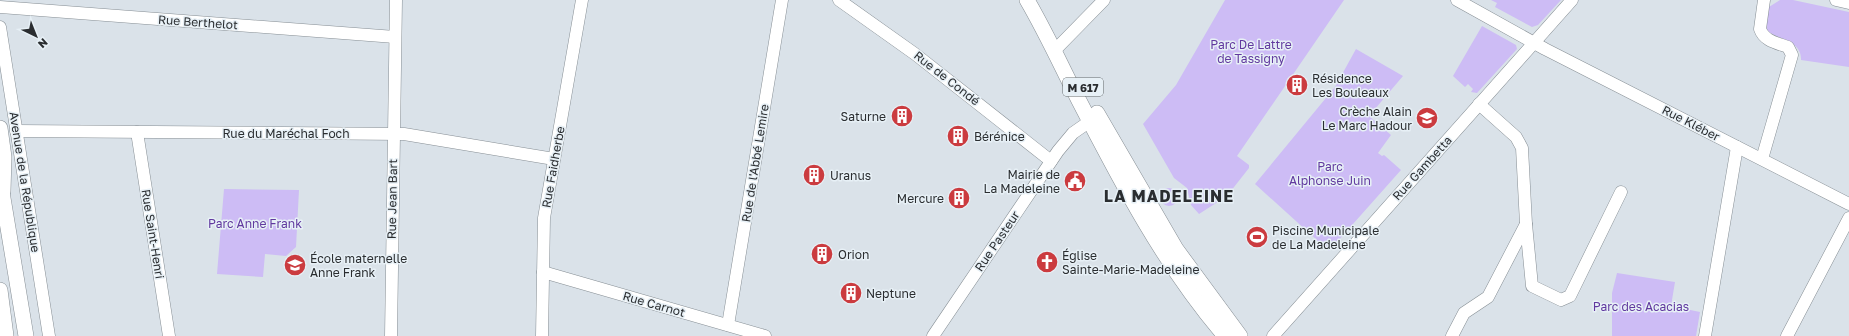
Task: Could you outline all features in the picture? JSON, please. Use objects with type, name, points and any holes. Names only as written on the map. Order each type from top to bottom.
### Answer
[{"type":"main road","name":"M 617","points":[[1027,0],[1094,118],[1176,248],[1240,336]]},
{"type":"main road","name":"M 617","points":[[1043,28],[1058,47],[1159,245],[1194,296],[1225,336]]},
{"type":"main road","points":[[0,128],[4,157],[3,200]]},
{"type":"main road","name":"Avenue de la République","points":[[0,180],[26,336]]},
{"type":"main road","points":[[0,243],[15,336]]},
{"type":"main road","points":[[15,268],[33,336]]},
{"type":"main road","points":[[0,290],[6,336]]},
{"type":"street","name":"Rue Jean Bart","points":[[391,336],[396,0]]},
{"type":"street","name":"Rue Faidherbe","points":[[542,336],[544,218],[582,0]]},
{"type":"street","name":"Rue de l'Abbé Lemire","points":[[728,325],[782,0]]},
{"type":"street","name":"Rue de Condé","points":[[839,0],[915,54],[1051,161]]},
{"type":"street","points":[[1058,47],[1104,0]]},
{"type":"street","name":"Rue Kléber","points":[[1457,0],[1534,42],[1849,204]]},
{"type":"street","name":"Rue Gambetta","points":[[1273,336],[1572,0]]},
{"type":"street","points":[[1762,159],[1792,55],[1788,47],[1765,38],[1762,34],[1760,29],[1764,0]]},
{"type":"street","points":[[1836,0],[1849,2]]},
{"type":"street","name":"Rue Berthelot","points":[[0,8],[395,37]]},
{"type":"street","name":"Avenue de la République","points":[[0,27],[49,336]]},
{"type":"street","points":[[1479,104],[1516,137],[1522,148],[1526,224],[1532,286],[1561,300],[1570,296],[1621,192]]},
{"type":"street","name":"Rue Pasteur","points":[[933,336],[1051,161],[1068,138],[1094,118]]},
{"type":"street","name":"Rue du Maréchal Foch","points":[[16,131],[416,135],[554,159]]},
{"type":"street","name":"Rue Saint-Henri","points":[[138,132],[169,336]]},
{"type":"street","points":[[1705,336],[1737,147]]},
{"type":"street","points":[[1787,336],[1849,218]]},
{"type":"street","points":[[1452,336],[1464,313],[1488,297],[1526,224]]},
{"type":"street","name":"Rue Carnot","points":[[543,272],[765,336]]},
{"type":"green space","name":"Parc De Lattre de Tassigny","points":[[1225,0],[1344,0],[1237,156],[1249,165],[1249,168],[1227,196],[1199,214],[1191,205],[1187,188],[1174,178],[1143,124],[1176,85]]},
{"type":"green space","points":[[1491,0],[1561,0],[1538,25],[1532,27],[1495,7],[1497,3]]},
{"type":"green space","points":[[1780,0],[1793,0],[1849,12],[1849,67],[1801,60],[1798,48],[1794,44],[1766,30],[1769,7]]},
{"type":"green space","points":[[1482,26],[1516,45],[1517,49],[1477,93],[1471,92],[1473,89],[1468,84],[1465,87],[1453,76]]},
{"type":"green space","name":"Parc Alphonse Juin","points":[[1356,49],[1403,76],[1369,116],[1391,135],[1378,153],[1382,156],[1384,155],[1401,170],[1329,251],[1255,184],[1335,87]]},
{"type":"green space","points":[[1165,188],[1173,188],[1178,193],[1176,204],[1173,206],[1165,206],[1160,201],[1160,193]]},
{"type":"green space","name":"Parc Anne Frank","points":[[224,189],[299,190],[296,247],[286,256],[265,254],[263,277],[217,274]]},
{"type":"green space","name":"Parc des Acacias","points":[[1617,273],[1675,282],[1671,306],[1700,312],[1696,336],[1612,336],[1612,293]]},
{"type":"place","name":"Résidence Les Bouleaux","points":[[1297,85]]},
{"type":"place","name":"Saturne","points":[[902,116]]},
{"type":"place","name":"Crèche Alain Le Marc Hadour","points":[[1427,118]]},
{"type":"place","name":"Bérénice","points":[[958,136]]},
{"type":"place","name":"Uranus","points":[[814,175]]},
{"type":"place","name":"Mairie de La Madeleine","points":[[1075,181]]},
{"type":"place","name":"Mercure","points":[[959,198]]},
{"type":"place","name":"Piscine Municipale de La Madeleine","points":[[1257,237]]},
{"type":"place","name":"Orion","points":[[822,254]]},
{"type":"place","name":"Église Sainte-Marie-Madeleine","points":[[1047,262]]},
{"type":"place","name":"École maternelle Anne Frank","points":[[295,265]]},
{"type":"place","name":"Neptune","points":[[851,293]]},
{"type":"district","name":"LA MADELEINE","points":[[1169,196]]}]
